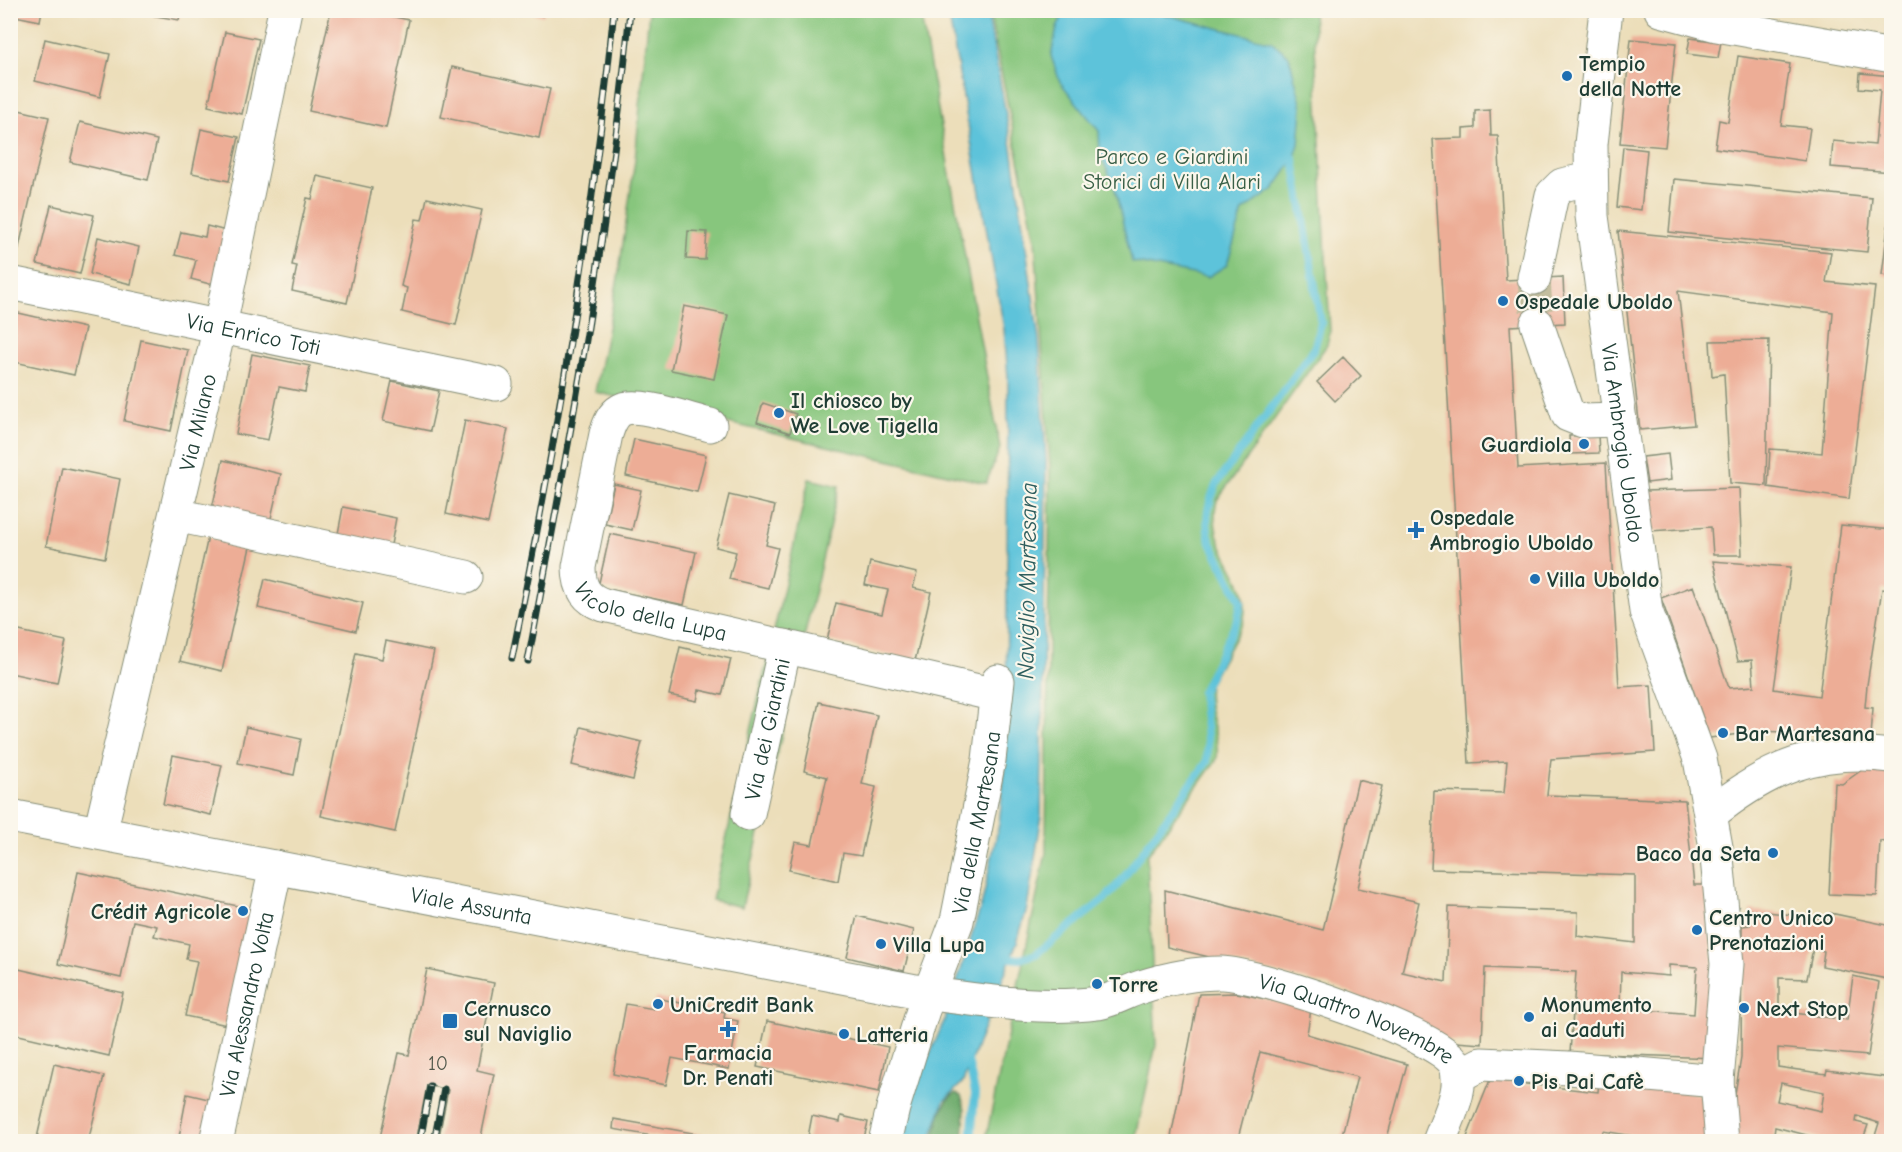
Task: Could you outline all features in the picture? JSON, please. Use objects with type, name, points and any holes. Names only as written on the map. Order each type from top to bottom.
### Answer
[{"type":"street","name":"Via Milano","points":[[100,833],[220,326],[285,10]]},
{"type":"street","name":"Via Ambrogio Uboldo","points":[[1606,10],[1593,127],[1590,179],[1592,216],[1646,611],[1700,759],[1711,814],[1727,964],[1717,1081],[1722,1142]]},
{"type":"street","points":[[1661,10],[1892,56]]},
{"type":"street","points":[[1534,278],[1552,195],[1562,185],[1590,179]]},
{"type":"street","name":"Via Enrico Toti","points":[[10,283],[496,384]]},
{"type":"street","points":[[1537,324],[1568,415],[1583,421],[1619,420]]},
{"type":"street","name":"Vicolo della Lupa","points":[[710,426],[635,407],[619,411],[614,417],[606,434],[580,559],[579,574],[582,589],[593,600],[604,605],[785,646],[997,688]]},
{"type":"street","points":[[176,514],[466,577]]},
{"type":"street","name":"Via dei Giardini","points":[[748,814],[785,646]]},
{"type":"street","name":"Via della Martesana","points":[[885,1142],[896,1097],[957,921],[988,760],[997,688]]},
{"type":"street","points":[[1711,814],[1747,787],[1801,761],[1848,752],[1892,756]]},
{"type":"street","name":"Viale Assunta","points":[[10,816],[931,994],[1021,1005]]},
{"type":"street","name":"Via Alessandro Volta","points":[[216,1142],[276,867]]},
{"type":"street","name":"Via Quattro Novembre","points":[[1021,1005],[1097,1003],[1120,997],[1143,986],[1195,974],[1232,974],[1307,992],[1425,1040],[1451,1056],[1458,1076],[1481,1064],[1569,1068],[1717,1081]]},
{"type":"street","points":[[1439,1142],[1458,1088],[1458,1076]]},
{"type":"green space","points":[[649,11],[920,11],[1000,448],[986,483],[595,392],[618,278],[635,160]]},
{"type":"green space","name":"Parco e Giardini Storici di Villa Alari","points":[[989,11],[1313,11],[1330,332],[1327,345],[1217,500],[1215,518],[1217,535],[1243,591],[1245,606],[1243,623],[1209,685],[1209,704],[1217,759],[1147,856],[1156,1045],[1135,1141],[985,1142],[1046,853],[1050,467],[1035,239]]},
{"type":"green space","points":[[809,479],[839,486],[742,907],[712,900]]},
{"type":"green space","points":[[956,1093],[961,1096],[965,1109],[963,1141],[933,1141],[943,1108],[951,1096]]},
{"type":"water","points":[[1065,10],[1151,11],[1272,42],[1289,56],[1302,107],[1299,144],[1294,160],[1274,189],[1243,211],[1227,265],[1208,277],[1132,262],[1114,185],[1100,154],[1099,131],[1060,82],[1051,56],[1057,28]]},
{"type":"water","name":"Naviglio Martesana","points":[[948,11],[987,11],[1012,147],[1039,340],[1046,462],[1041,820],[1027,908],[1017,942],[963,1082],[944,1101],[930,1141],[899,1142],[915,1088],[945,1019],[982,903],[999,824],[1006,758],[1008,377],[1004,329]]},
{"type":"building","points":[[10,10],[42,10],[40,21],[10,15]]},
{"type":"building","points":[[151,10],[181,10],[179,20],[150,15]]},
{"type":"building","points":[[331,10],[362,10],[409,20],[386,128],[309,111]]},
{"type":"building","points":[[523,10],[545,10],[543,16]]},
{"type":"building","points":[[225,32],[259,39],[242,114],[208,106]]},
{"type":"building","points":[[1690,38],[1721,42],[1718,58],[1687,54]]},
{"type":"building","points":[[45,39],[110,54],[100,97],[35,81]]},
{"type":"building","points":[[1631,39],[1676,43],[1665,147],[1620,143]]},
{"type":"building","points":[[1738,56],[1790,64],[1781,125],[1810,128],[1805,161],[1715,148],[1719,120],[1728,122]]},
{"type":"building","points":[[452,67],[550,89],[539,138],[441,117]]},
{"type":"building","points":[[1860,73],[1892,76],[1892,172],[1831,167],[1833,141],[1875,145],[1880,90],[1859,88]]},
{"type":"building","points":[[10,108],[49,117],[17,256],[10,254]]},
{"type":"building","points":[[1490,110],[1491,136],[1498,136],[1506,280],[1563,277],[1565,323],[1510,326],[1518,468],[1606,463],[1619,687],[1651,685],[1655,752],[1551,759],[1547,795],[1685,800],[1694,885],[1705,885],[1712,951],[1716,1058],[1570,1053],[1576,972],[1485,968],[1482,1044],[1443,1041],[1340,988],[1167,947],[1165,890],[1323,930],[1358,780],[1382,786],[1358,888],[1419,902],[1402,972],[1446,982],[1449,907],[1578,912],[1577,936],[1635,943],[1635,875],[1431,869],[1434,791],[1504,793],[1507,761],[1469,763],[1433,139],[1463,138],[1463,129],[1475,128],[1475,111]],"holes":[[[1669,965],[1697,967],[1694,1014],[1620,1008],[1621,972],[1669,976]]]},
{"type":"building","points":[[80,122],[157,140],[148,180],[70,162]]},
{"type":"building","points":[[201,129],[239,137],[229,181],[192,173]]},
{"type":"building","points":[[1623,147],[1647,150],[1641,210],[1617,207]]},
{"type":"building","points":[[317,176],[372,188],[347,303],[292,291],[297,266],[292,265],[307,198],[312,199]]},
{"type":"building","points":[[1674,179],[1872,198],[1867,252],[1669,232]]},
{"type":"building","points":[[427,198],[482,210],[456,325],[402,312],[407,288],[401,286],[416,219],[422,220]]},
{"type":"building","points":[[51,205],[94,215],[80,274],[37,264]]},
{"type":"building","points":[[207,226],[230,232],[217,286],[191,279],[196,260],[175,255],[181,232],[205,237]]},
{"type":"building","points":[[1888,226],[1892,226],[1892,277],[1882,275]]},
{"type":"building","points":[[688,231],[707,232],[705,260],[686,259]]},
{"type":"building","points":[[1618,231],[1831,252],[1826,282],[1875,287],[1849,499],[1768,487],[1770,449],[1822,453],[1833,312],[1678,291],[1694,425],[1640,430]]},
{"type":"building","points":[[98,237],[139,247],[131,284],[90,274]]},
{"type":"building","points":[[684,306],[728,315],[714,379],[671,370]]},
{"type":"building","points":[[14,312],[85,328],[74,375],[10,361],[10,327]]},
{"type":"building","points":[[141,340],[188,350],[171,431],[124,421]]},
{"type":"building","points":[[1769,340],[1766,486],[1730,483],[1724,374],[1712,376],[1710,341]]},
{"type":"building","points":[[252,354],[310,366],[305,392],[279,387],[268,440],[236,434]]},
{"type":"building","points":[[1343,357],[1361,376],[1335,401],[1317,382]]},
{"type":"building","points":[[392,381],[439,391],[430,431],[383,421]]},
{"type":"building","points":[[763,403],[796,414],[790,433],[757,422]]},
{"type":"building","points":[[465,420],[508,429],[488,523],[446,514]]},
{"type":"building","name":"Guardiola","points":[[1598,435],[1599,453],[1570,454],[1569,436]]},
{"type":"building","points":[[634,439],[706,455],[697,492],[626,476]]},
{"type":"building","points":[[1668,454],[1671,480],[1647,483],[1643,457]]},
{"type":"building","points":[[223,460],[281,474],[269,527],[211,513]]},
{"type":"building","points":[[62,467],[120,479],[105,558],[46,546]]},
{"type":"building","points":[[1890,468],[1892,468],[1892,490],[1887,489]]},
{"type":"building","points":[[614,484],[641,490],[632,530],[605,524]]},
{"type":"building","points":[[1739,488],[1742,555],[1713,555],[1711,527],[1650,531],[1645,491]]},
{"type":"building","points":[[729,495],[775,506],[766,545],[778,548],[768,588],[729,579],[736,552],[716,547]]},
{"type":"building","points":[[343,507],[396,518],[390,550],[337,539]]},
{"type":"building","points":[[1841,525],[1892,530],[1892,590],[1882,589],[1867,685],[1865,707],[1873,708],[1871,737],[1763,731],[1710,738],[1661,598],[1693,586],[1729,688],[1754,686],[1752,660],[1738,661],[1713,561],[1791,567],[1774,689],[1819,696]]},
{"type":"building","points":[[610,534],[696,552],[684,605],[598,587]]},
{"type":"building","points":[[208,537],[250,547],[222,671],[180,661]]},
{"type":"building","points":[[870,562],[917,573],[913,588],[931,592],[915,661],[827,640],[836,603],[882,614],[888,590],[865,585]]},
{"type":"building","points":[[265,579],[363,603],[356,631],[258,608]]},
{"type":"building","points":[[10,629],[66,641],[57,683],[10,673]]},
{"type":"building","points":[[386,641],[434,651],[395,832],[321,816],[356,653],[382,659]]},
{"type":"building","points":[[680,647],[731,659],[722,695],[699,690],[697,701],[669,695]]},
{"type":"building","points":[[819,702],[877,715],[862,784],[876,787],[861,856],[843,853],[838,881],[789,870],[795,842],[812,845],[827,777],[804,771]]},
{"type":"building","points":[[246,727],[301,739],[294,775],[238,763]]},
{"type":"building","points":[[581,727],[642,742],[633,780],[572,765]]},
{"type":"building","points":[[173,755],[222,765],[211,815],[163,804]]},
{"type":"building","points":[[1866,767],[1892,769],[1892,843],[1880,841],[1877,896],[1829,894],[1835,783],[1842,784]]},
{"type":"building","points":[[78,872],[252,909],[227,1025],[185,1016],[197,961],[186,959],[189,944],[154,936],[157,926],[133,921],[121,978],[58,964]]},
{"type":"building","points":[[1750,910],[1829,919],[1830,913],[1892,926],[1892,980],[1822,966],[1824,951],[1813,948],[1807,979],[1779,978],[1779,1011],[1847,1020],[1853,976],[1879,982],[1868,1056],[1778,1048],[1778,1067],[1826,1074],[1827,1070],[1892,1078],[1892,1142],[1873,1142],[1879,1123],[1857,1116],[1856,1122],[1868,1125],[1862,1142],[1834,1142],[1775,1127],[1773,1142],[1735,1142],[1735,1094],[1741,1058],[1742,926],[1750,925]],"holes":[[[1781,1083],[1824,1092],[1821,1111],[1777,1101]]]},
{"type":"building","name":"Villa Lupa","points":[[857,916],[914,930],[904,971],[847,957]]},
{"type":"building","points":[[10,967],[123,993],[109,1056],[10,1033]]},
{"type":"building","points":[[427,969],[494,983],[477,1070],[494,1074],[480,1142],[438,1142],[448,1090],[427,1085],[416,1142],[379,1142],[399,1053],[409,1055]]},
{"type":"building","points":[[1237,993],[1311,1009],[1307,1034],[1407,1064],[1386,1142],[1340,1142],[1357,1077],[1260,1052],[1237,1142],[1170,1142],[1199,994]]},
{"type":"building","points":[[656,998],[725,1012],[724,1018],[738,1021],[729,1069],[672,1058],[666,1085],[613,1074],[626,1004],[654,1009]]},
{"type":"building","points":[[767,1021],[888,1047],[879,1092],[757,1067]]},
{"type":"building","points":[[54,1064],[104,1076],[88,1142],[36,1142]]},
{"type":"building","points":[[1600,1072],[1710,1097],[1715,1142],[1671,1142],[1603,1131],[1600,1142],[1465,1142],[1490,1080],[1598,1092]]},
{"type":"building","points":[[187,1094],[217,1101],[209,1142],[178,1142]]},
{"type":"building","points":[[812,1116],[840,1122],[841,1116],[868,1122],[863,1142],[807,1142]]},
{"type":"building","points":[[614,1119],[721,1138],[720,1142],[685,1142],[613,1129]]},
{"type":"building","points":[[133,1135],[157,1140],[157,1142],[132,1142]]},
{"type":"building","points":[[979,1135],[996,1138],[995,1142],[977,1142]]},
{"type":"waterway","points":[[1003,957],[1020,959],[1036,954],[1106,898],[1122,880],[1207,762],[1208,745],[1202,692],[1238,618],[1241,602],[1210,541],[1207,526],[1209,505],[1217,483],[1314,349],[1321,323],[1294,160],[1289,150]]},
{"type":"waterway","points":[[967,1056],[975,1093],[971,1142]]},
{"type":"tunnel","points":[[1534,278],[1537,324]]},
{"type":"railway","points":[[512,658],[558,416],[584,255],[614,10]]},
{"type":"railway","points":[[528,661],[573,418],[599,255],[630,10]]},
{"type":"railway","points":[[420,1142],[430,1086]]},
{"type":"railway","points":[[434,1142],[444,1089]]},
{"type":"place","name":"Tempio della Notte","points":[[1567,76]]},
{"type":"place","name":"Ospedale Uboldo","points":[[1503,301]]},
{"type":"place","name":"Il chiosco by We Love Tigella","points":[[779,413]]},
{"type":"place","name":"Guardiola","points":[[1584,444]]},
{"type":"place","name":"Ospedale Ambrogio Uboldo","points":[[1416,530]]},
{"type":"place","name":"Villa Uboldo","points":[[1535,579]]},
{"type":"place","name":"Bar Martesana","points":[[1723,733]]},
{"type":"place","name":"Baco da Seta","points":[[1773,853]]},
{"type":"place","name":"Crédit Agricole","points":[[243,911]]},
{"type":"place","name":"Centro Unico Prenotazioni","points":[[1697,930]]},
{"type":"place","name":"Villa Lupa","points":[[881,944]]},
{"type":"place","name":"Torre","points":[[1097,984]]},
{"type":"place","name":"UniCredit Bank","points":[[658,1004]]},
{"type":"place","name":"Next Stop","points":[[1744,1008]]},
{"type":"place","name":"Monumento ai Caduti","points":[[1529,1017]]},
{"type":"place","name":"Cernusco sul Naviglio","points":[[450,1021]]},
{"type":"place","name":"Farmacia Dr. Penati","points":[[728,1029]]},
{"type":"place","name":"Latteria","points":[[844,1034]]},
{"type":"place","name":"Pis Pai Cafè","points":[[1519,1081]]}]
